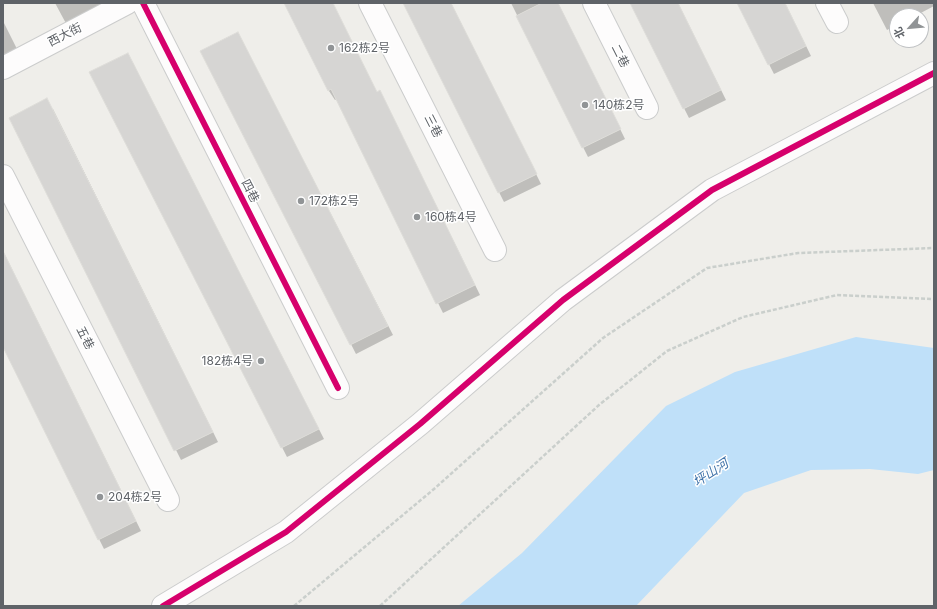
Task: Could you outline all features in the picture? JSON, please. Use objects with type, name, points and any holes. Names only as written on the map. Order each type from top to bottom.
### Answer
[{"type":"street","name":"西大街","points":[[3,68],[128,3]]},
{"type":"street","name":"四巷","points":[[143,3],[338,388]]},
{"type":"street","name":"三巷","points":[[370,3],[495,250]]},
{"type":"street","name":"二巷","points":[[594,3],[646,108]]},
{"type":"street","points":[[827,3],[837,22]]},
{"type":"street","points":[[163,606],[286,532],[420,424],[563,300],[712,190],[934,73]]},
{"type":"street","name":"五巷","points":[[3,176],[168,500]]},
{"type":"path","points":[[294,606],[434,489],[603,338],[706,268],[798,254],[934,248]]},
{"type":"path","points":[[380,606],[599,405],[667,351],[743,317],[837,295],[934,298]]},
{"type":"water","name":"坪山河","points":[[856,337],[934,348],[934,470],[918,474],[870,469],[811,470],[744,493],[636,606],[458,606],[522,553],[666,406],[735,372]]},
{"type":"building","points":[[284,3],[333,3],[377,92],[380,90],[475,285],[436,304],[331,89],[328,91]]},
{"type":"building","points":[[403,3],[451,3],[537,174],[498,193]]},
{"type":"building","points":[[542,3],[558,3],[621,129],[582,148],[516,16]]},
{"type":"building","points":[[630,3],[678,3],[721,90],[683,109]]},
{"type":"building","points":[[737,3],[785,3],[806,46],[768,65]]},
{"type":"building","points":[[238,32],[388,326],[350,345],[200,51]]},
{"type":"building","points":[[128,53],[319,429],[281,448],[89,72]]},
{"type":"building","points":[[47,98],[213,432],[174,451],[9,118]]},
{"type":"building","points":[[3,251],[136,521],[98,540],[3,347]]},
{"type":"cycle path","points":[[143,3],[338,388]]},
{"type":"cycle path","points":[[163,606],[286,532],[420,424],[563,300],[712,190],[934,73]]},
{"type":"place","name":"162栋2号","points":[[331,48]]},
{"type":"place","name":"140栋2号","points":[[585,105]]},
{"type":"place","name":"172栋2号","points":[[301,201]]},
{"type":"place","name":"160栋4号","points":[[417,217]]},
{"type":"place","name":"182栋4号","points":[[261,361]]},
{"type":"place","name":"204栋2号","points":[[100,497]]}]
